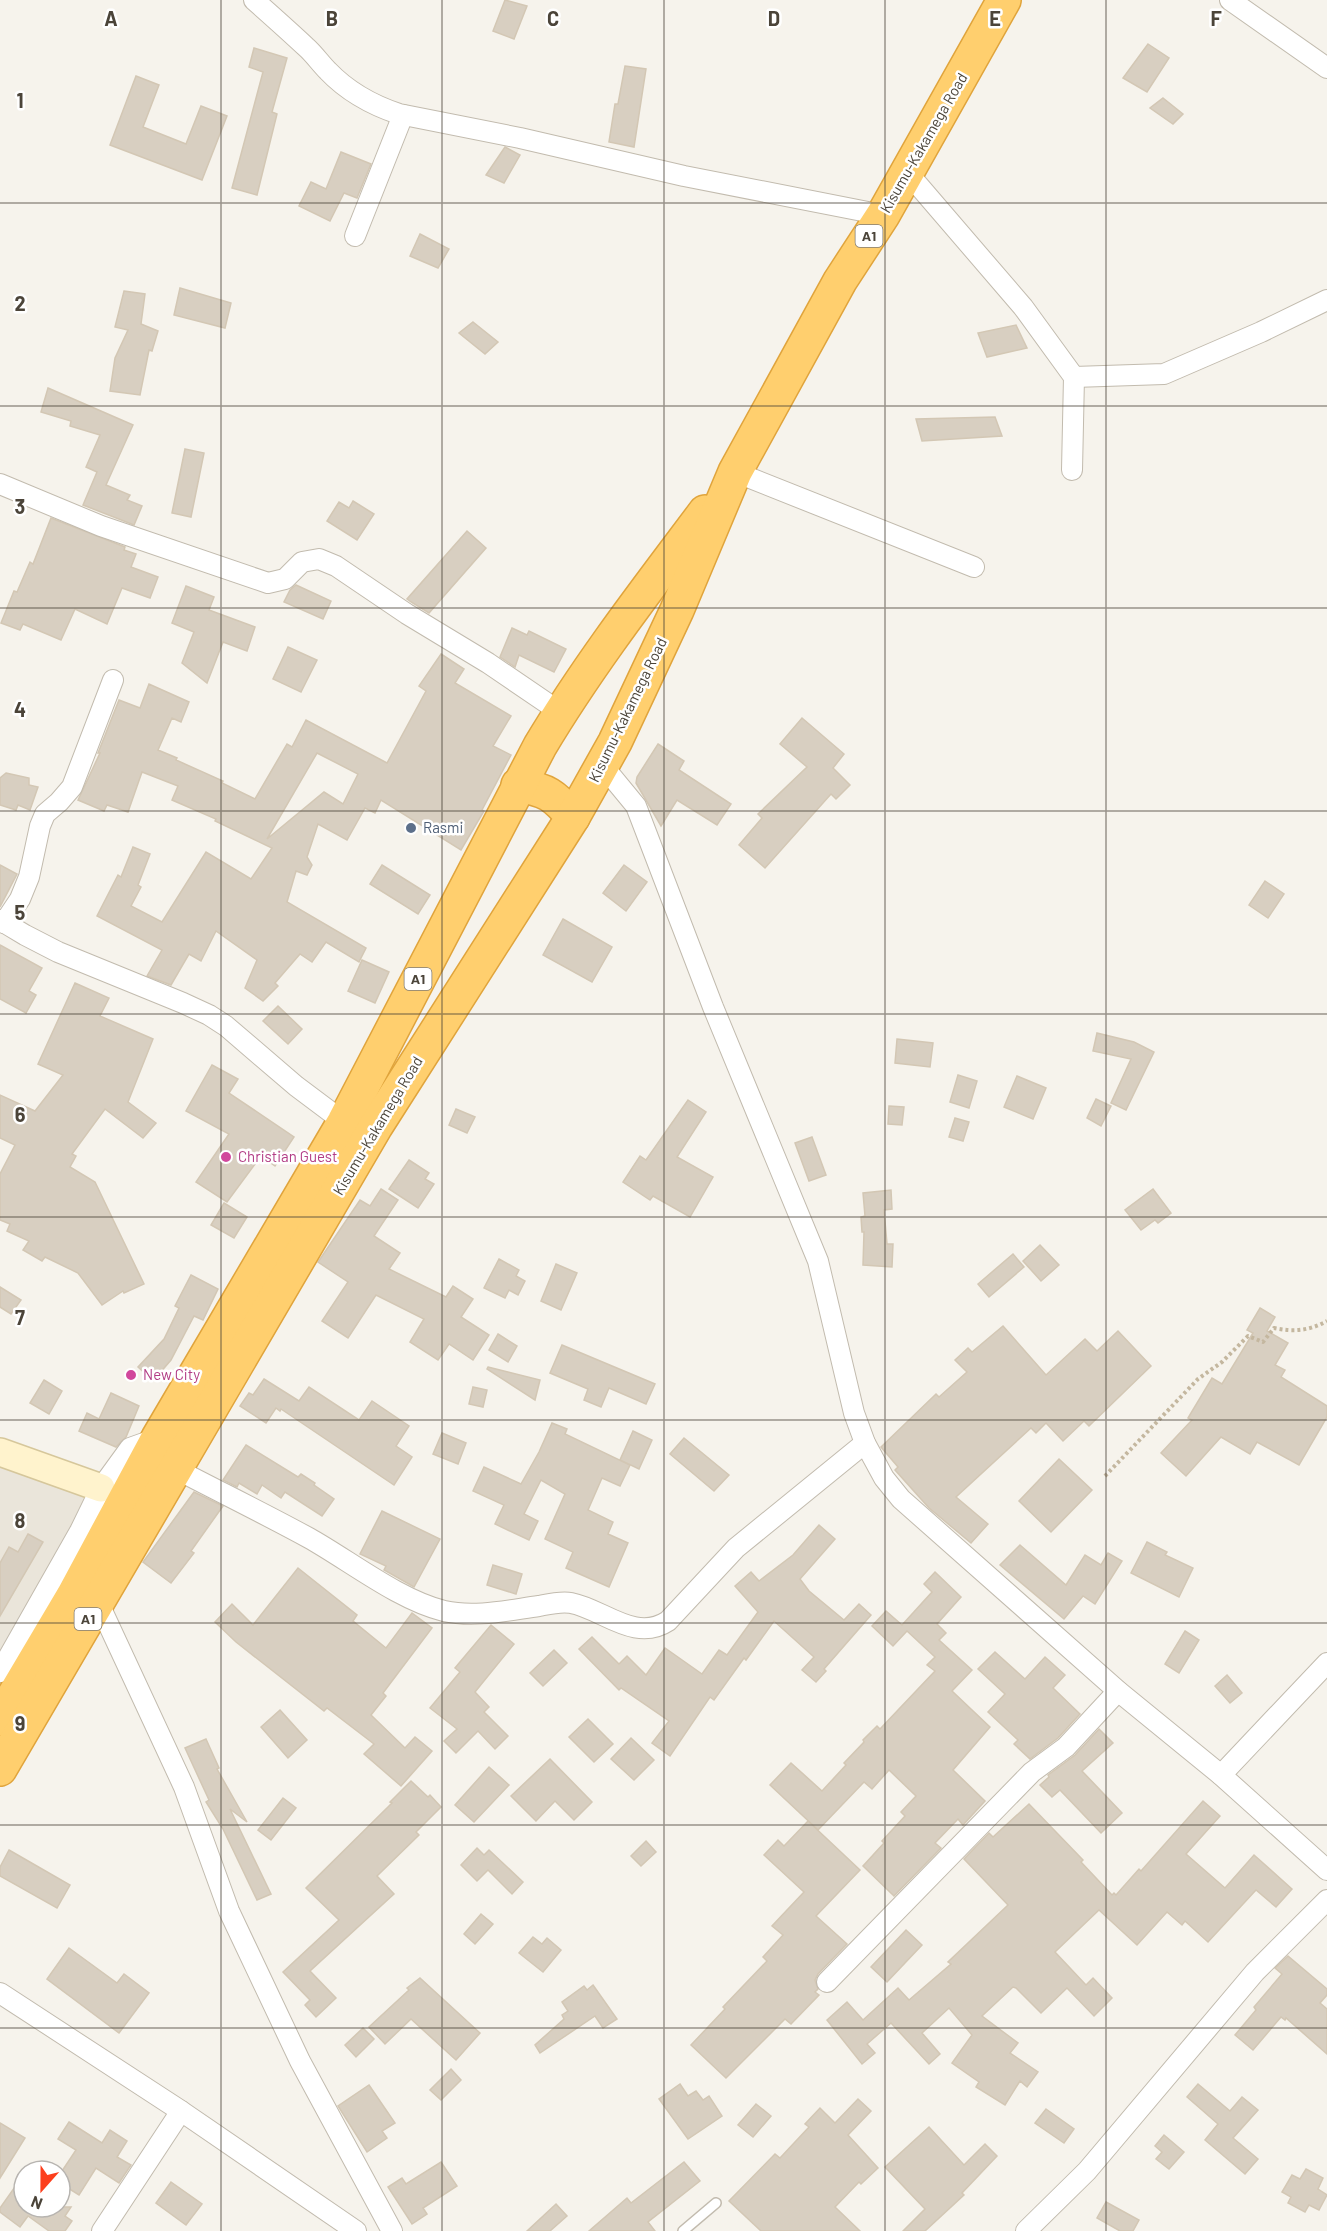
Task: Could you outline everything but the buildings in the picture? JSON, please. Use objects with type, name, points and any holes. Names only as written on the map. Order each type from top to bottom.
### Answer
[{"type":"highway","name":"Kisumu-Kakamega Road","points":[[0,1769],[376,1126],[573,817],[603,766],[677,609],[735,472],[840,281],[883,215],[1004,0]]},
{"type":"highway","name":"Kisumu-Kakamega Road","points":[[0,1719],[73,1596],[159,1438],[344,1122],[518,786],[560,712],[645,591],[735,472]]},
{"type":"highway","points":[[518,786],[541,789],[550,793],[573,817]]},
{"type":"main road","points":[[0,1452],[101,1488]]},
{"type":"street","points":[[254,0],[348,89],[363,100],[403,115],[520,138],[684,176],[883,215]]},
{"type":"street","points":[[1230,0],[1327,68]]},
{"type":"street","points":[[355,236],[403,115]]},
{"type":"street","points":[[907,172],[1023,306],[1074,377],[1072,470]]},
{"type":"street","points":[[1074,377],[1164,374],[1261,332],[1327,300]]},
{"type":"street","points":[[735,472],[974,567]]},
{"type":"street","points":[[0,484],[101,526],[268,583],[285,579],[302,562],[319,560],[336,566],[406,614],[488,663],[560,712]]},
{"type":"street","points":[[113,680],[72,787],[45,814],[40,826],[34,864],[29,877],[20,898],[2,921],[58,952],[209,1015],[226,1026],[296,1086],[344,1122]]},
{"type":"street","points":[[603,766],[636,806],[713,1007],[818,1261],[854,1413],[865,1443],[884,1478],[900,1499],[1118,1691],[1221,1775],[1327,1870]]},
{"type":"street","points":[[0,1672],[5,1652],[80,1531],[101,1488],[130,1448],[159,1438]]},
{"type":"street","points":[[176,1469],[308,1538],[395,1589],[434,1608],[447,1611],[491,1612],[566,1602],[592,1609],[617,1623],[642,1629],[653,1628],[668,1621],[736,1548],[865,1443]]},
{"type":"street","points":[[98,1602],[184,1787],[234,1922],[300,2061],[392,2231]]},
{"type":"street","points":[[1221,1775],[1327,1663]]},
{"type":"street","points":[[827,1982],[1032,1772],[1066,1747],[1118,1691]]},
{"type":"street","points":[[1026,2231],[1087,2171],[1255,1972],[1327,1900]]},
{"type":"street","points":[[0,1993],[181,2111],[351,2230]]},
{"type":"street","points":[[102,2231],[181,2111]]},
{"type":"lane","points":[[683,2231],[716,2203]]},
{"type":"path","points":[[1105,1476],[1198,1379],[1222,1362],[1248,1336],[1263,1342],[1274,1328],[1290,1331],[1314,1329],[1327,1322]]},
{"type":"shaded area","points":[[0,1447],[123,1494],[0,1716]]},
{"type":"place","name":"Rasmi","points":[[411,828]]},
{"type":"place","name":"Christian Guest","points":[[226,1157]]},
{"type":"place","name":"New City","points":[[131,1375]]}]
